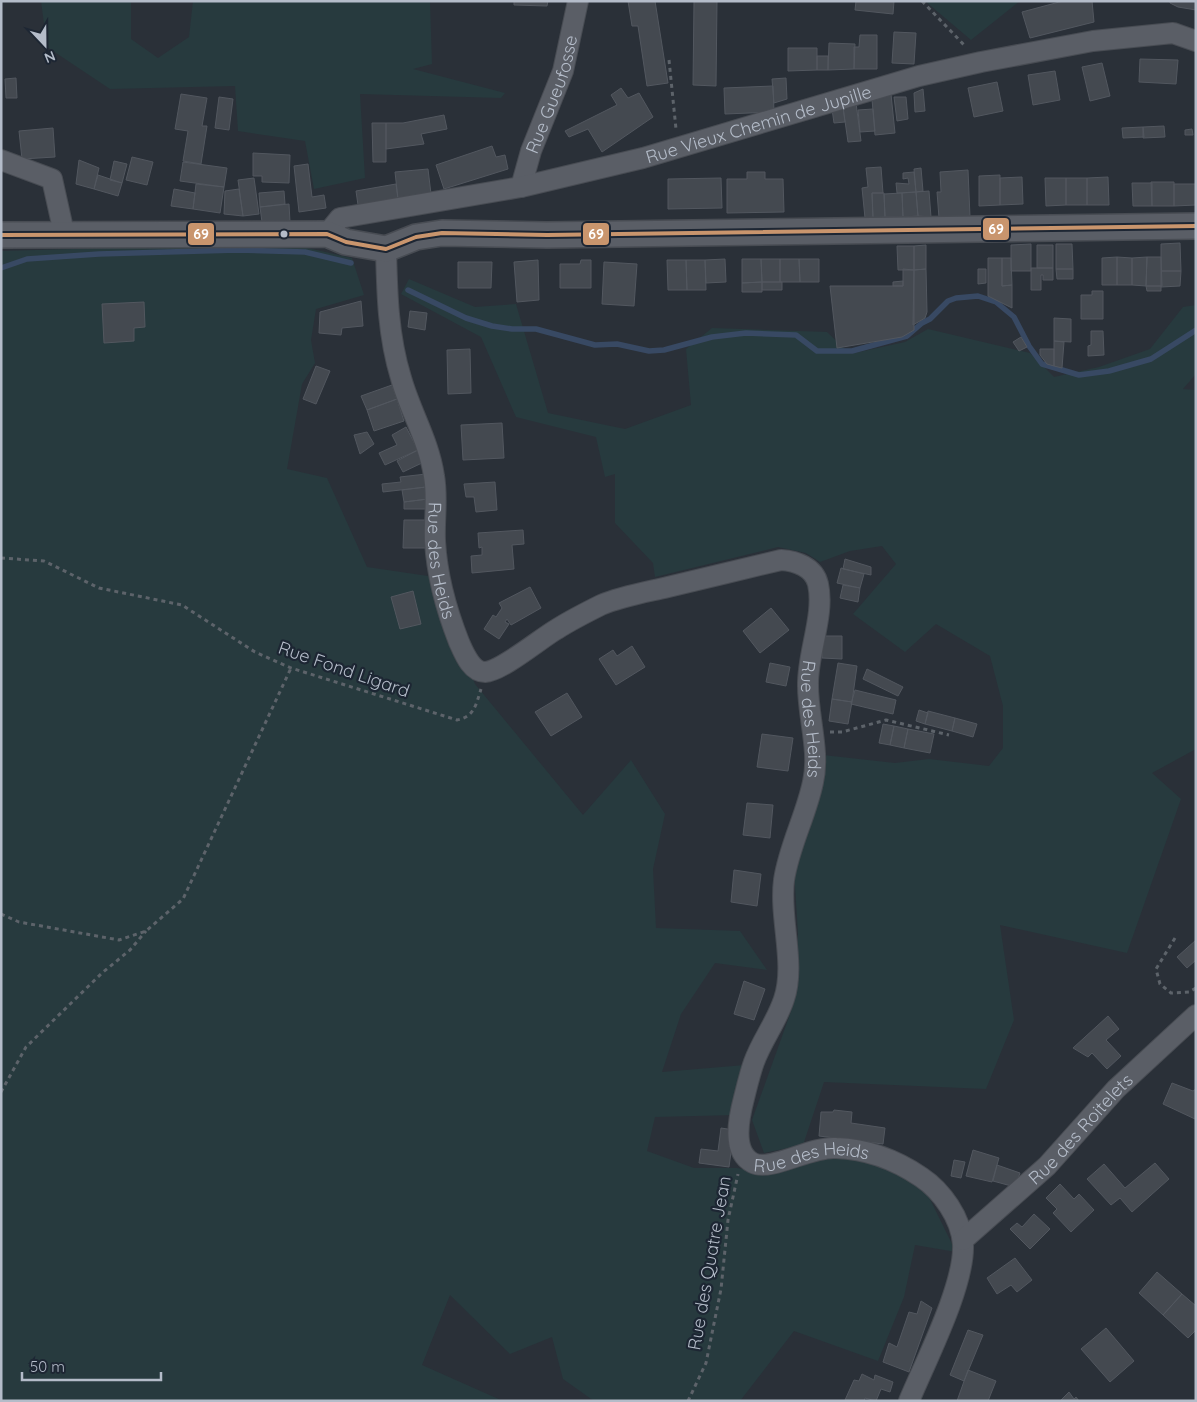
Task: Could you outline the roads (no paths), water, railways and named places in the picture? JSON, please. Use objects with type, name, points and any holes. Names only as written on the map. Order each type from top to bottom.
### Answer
[{"type":"street","name":"Rue Gueufosse","points":[[521,187],[531,151],[563,71],[578,1]]},
{"type":"street","name":"Rue Vieux Chemin de Jupille","points":[[327,234],[340,218],[521,187],[678,147],[919,76],[981,62],[1093,41],[1173,34],[1196,41]]},
{"type":"street","points":[[1,160],[52,179],[64,233]]},
{"type":"street","points":[[1,235],[64,233],[237,236],[327,234],[346,242],[386,249],[416,237],[442,233],[547,235],[1196,226]]},
{"type":"street","name":"Rue des Heids","points":[[386,249],[387,292],[393,351],[401,381],[428,449],[434,477],[437,502],[435,540],[440,580],[447,612],[464,652],[470,663],[479,671],[487,672],[504,664],[557,629],[602,605],[781,560],[796,561],[809,570],[818,583],[818,608],[807,684],[814,781],[790,850],[784,881],[788,972],[785,998],[754,1062],[743,1099],[739,1127],[740,1146],[745,1157],[755,1164],[770,1165],[810,1150],[835,1147],[872,1154],[904,1165],[930,1183],[944,1198],[963,1240],[960,1273],[951,1301],[909,1401]]},
{"type":"street","name":"Rue des Roitelets","points":[[963,1240],[1047,1166],[1116,1089],[1196,1015]]},
{"type":"waterway","points":[[1,268],[27,259],[99,254],[237,250],[305,252],[351,263]]},
{"type":"waterway","points":[[408,290],[466,318],[492,326],[512,329],[536,329],[595,345],[617,344],[649,351],[664,350],[712,337],[746,333],[796,335],[817,351],[852,351],[907,336],[922,323],[930,319],[948,301],[956,298],[978,296],[996,302],[1014,317],[1029,346],[1042,364],[1079,375],[1109,371],[1151,359],[1196,330]]}]
